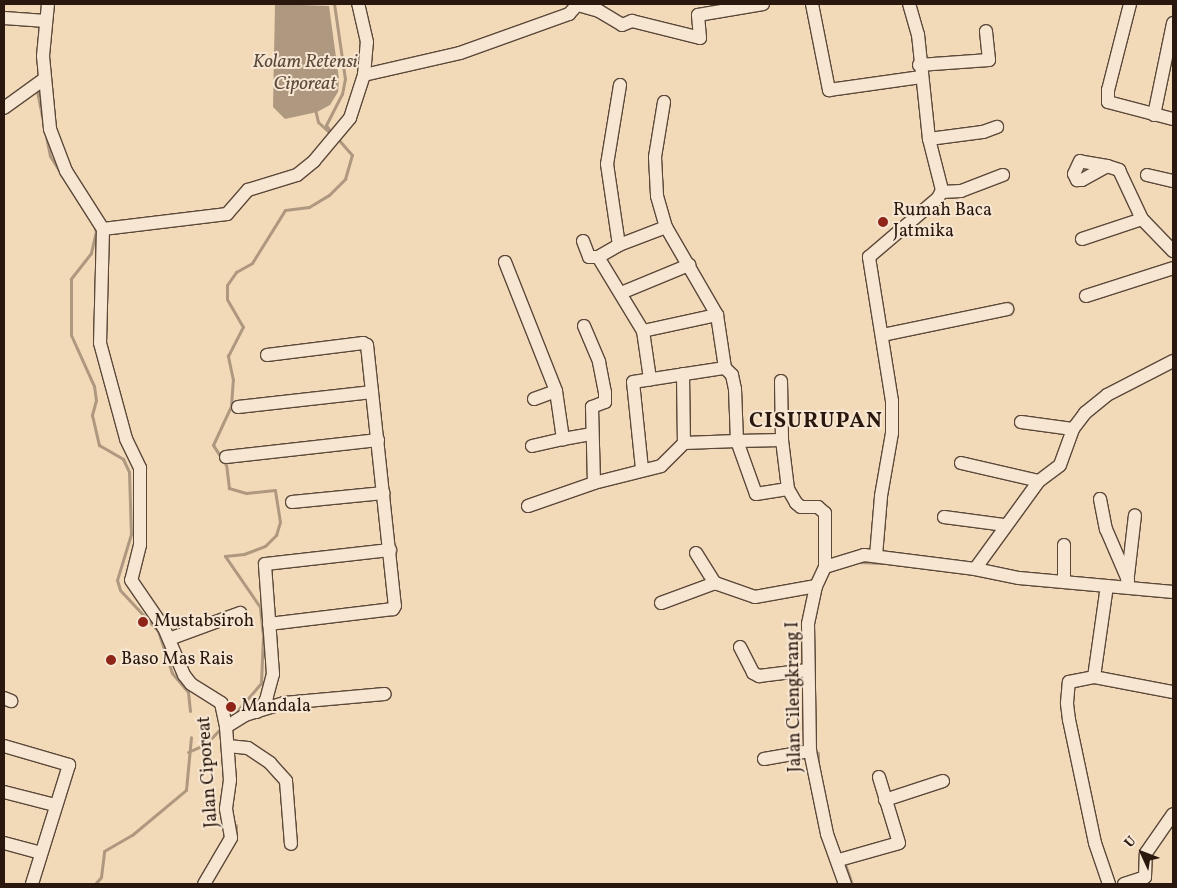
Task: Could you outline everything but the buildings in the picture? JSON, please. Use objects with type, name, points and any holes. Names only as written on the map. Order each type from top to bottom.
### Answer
[{"type":"street","points":[[48,4],[44,79],[47,114],[58,154],[103,229],[227,214],[248,190],[303,171],[350,118],[364,75],[367,42],[358,4]]},
{"type":"street","points":[[364,75],[460,52],[569,14],[578,4],[599,11],[622,25],[632,21],[700,38],[698,15],[763,4]]},
{"type":"street","points":[[812,4],[830,90],[920,71],[989,60],[986,31]]},
{"type":"street","points":[[909,4],[918,35],[920,71],[929,139],[942,192]]},
{"type":"street","points":[[1130,4],[1108,90],[1108,102],[1173,119]]},
{"type":"street","points":[[4,18],[46,21]]},
{"type":"street","points":[[1154,115],[1173,23]]},
{"type":"street","points":[[4,108],[44,79]]},
{"type":"street","points":[[619,245],[606,164],[620,85]]},
{"type":"street","points":[[664,102],[655,157],[655,180],[666,227],[717,315],[725,368],[732,375],[735,389],[737,441],[756,494],[788,490]]},
{"type":"street","points":[[929,139],[983,132],[997,127]]},
{"type":"street","points":[[1107,166],[1120,170],[1142,219],[1173,251]]},
{"type":"street","points":[[876,556],[880,496],[892,433],[892,400],[870,254],[942,192],[961,191],[1003,175]]},
{"type":"street","points":[[1147,175],[1173,181]]},
{"type":"street","points":[[1082,238],[1142,219]]},
{"type":"street","points":[[583,241],[589,256],[598,257],[619,245],[666,227]]},
{"type":"street","name":"Jalan Ciporeat","points":[[103,229],[100,343],[126,439],[140,468],[140,545],[130,580],[169,639],[184,675],[192,684],[219,700],[226,723],[230,780],[226,809],[231,838],[204,884]]},
{"type":"street","points":[[598,257],[643,331],[650,379]]},
{"type":"street","points":[[505,262],[556,391],[563,439]]},
{"type":"street","points":[[621,293],[689,266]]},
{"type":"street","points":[[1086,296],[1173,268]]},
{"type":"street","points":[[883,335],[1007,309]]},
{"type":"street","points":[[643,331],[717,315]]},
{"type":"street","points":[[584,326],[599,362],[605,392],[605,402],[592,407],[591,434],[594,483]]},
{"type":"street","points":[[267,355],[363,343],[369,349],[395,606],[393,610],[269,624]]},
{"type":"street","points":[[975,569],[1004,525],[1038,481],[1060,465],[1073,429],[1090,408],[1107,395],[1173,361]]},
{"type":"street","points":[[642,470],[632,386],[634,381],[725,368]]},
{"type":"street","points":[[683,374],[684,443]]},
{"type":"street","points":[[781,381],[782,440],[788,490],[800,506],[818,507],[825,513],[825,567],[864,555],[975,569],[1019,578],[1107,586],[1127,584],[1173,592]]},
{"type":"street","points":[[534,399],[556,391]]},
{"type":"street","points":[[238,407],[372,392]]},
{"type":"street","points":[[1021,422],[1073,429]]},
{"type":"street","points":[[532,446],[591,434]]},
{"type":"street","points":[[226,457],[378,440]]},
{"type":"street","points":[[528,506],[594,483],[661,466],[684,443],[782,440]]},
{"type":"street","points":[[961,463],[1038,481]]},
{"type":"street","points":[[292,502],[384,493]]},
{"type":"street","points":[[1100,499],[1106,529],[1127,584]]},
{"type":"street","points":[[1127,584],[1135,515]]},
{"type":"street","points":[[944,517],[1004,525]]},
{"type":"street","points":[[1064,545],[1064,581]]},
{"type":"street","points":[[251,713],[273,674],[263,566],[267,563],[390,550]]},
{"type":"street","points":[[696,553],[715,583],[755,597],[816,586]]},
{"type":"street","name":"Jalan Cilengkrang I","points":[[825,567],[816,586],[808,624],[810,750],[827,834],[839,860],[845,884]]},
{"type":"street","points":[[661,603],[715,583]]},
{"type":"street","points":[[1094,676],[1107,586]]},
{"type":"street","points":[[169,639],[240,613]]},
{"type":"street","points":[[740,647],[753,673],[759,676],[808,670]]},
{"type":"street","points":[[1109,884],[1095,843],[1067,703],[1069,682],[1094,676],[1173,692]]},
{"type":"street","points":[[226,723],[251,713],[304,700],[385,694]]},
{"type":"street","points":[[4,746],[68,765],[32,884]]},
{"type":"street","points":[[228,746],[248,748],[270,763],[286,781],[291,844]]},
{"type":"street","points":[[764,759],[810,750]]},
{"type":"street","points":[[839,860],[898,844],[879,777]]},
{"type":"street","points":[[885,800],[943,782]]},
{"type":"street","points":[[4,792],[55,805]]},
{"type":"street","points":[[1124,884],[1145,877],[1146,853],[1167,819],[1173,814]]},
{"type":"street","points":[[4,842],[41,853]]},
{"type":"water","name":"Kolam Retensi Ciporeat","points":[[275,4],[329,6],[339,79],[338,92],[330,105],[317,112],[285,119],[273,107]]},
{"type":"waterway","points":[[332,134],[326,125],[342,94],[345,79],[334,4]]},
{"type":"waterway","points":[[37,91],[50,156],[82,207]]},
{"type":"waterway","points":[[315,109],[318,122],[329,132]]},
{"type":"waterway","points":[[232,717],[261,683],[263,636],[260,607],[225,556],[244,554],[265,546],[276,535],[280,522],[275,490],[246,493],[229,488],[226,465],[213,445],[231,406],[233,380],[228,356],[243,327],[227,299],[227,285],[236,272],[252,263],[285,210],[309,207],[329,195],[345,179],[352,155],[337,138]]},
{"type":"waterway","points":[[94,225],[96,231],[91,253],[71,279],[71,335],[94,386],[96,400],[92,415],[99,445],[123,459],[129,472],[131,534],[117,580],[120,590],[158,631],[172,673],[188,692],[190,711]]},
{"type":"waterway","points":[[859,562],[880,563]]},
{"type":"waterway","points":[[188,752],[206,744],[222,727]]},
{"type":"waterway","points":[[95,884],[101,877],[104,851],[132,835],[186,790],[191,737]]},
{"type":"waterway","points":[[818,753],[818,762]]},
{"type":"waterway","points":[[236,825],[236,834]]},
{"type":"waterway","points":[[844,861],[852,884]]},
{"type":"place","name":"Rumah Baca Jatmika","points":[[883,222]]},
{"type":"place","name":"Mustabsiroh","points":[[143,622]]},
{"type":"place","name":"Baso Mas Rais","points":[[111,660]]},
{"type":"place","name":"Mandala","points":[[231,707]]},
{"type":"district","name":"CISURUPAN","points":[[816,422]]}]
